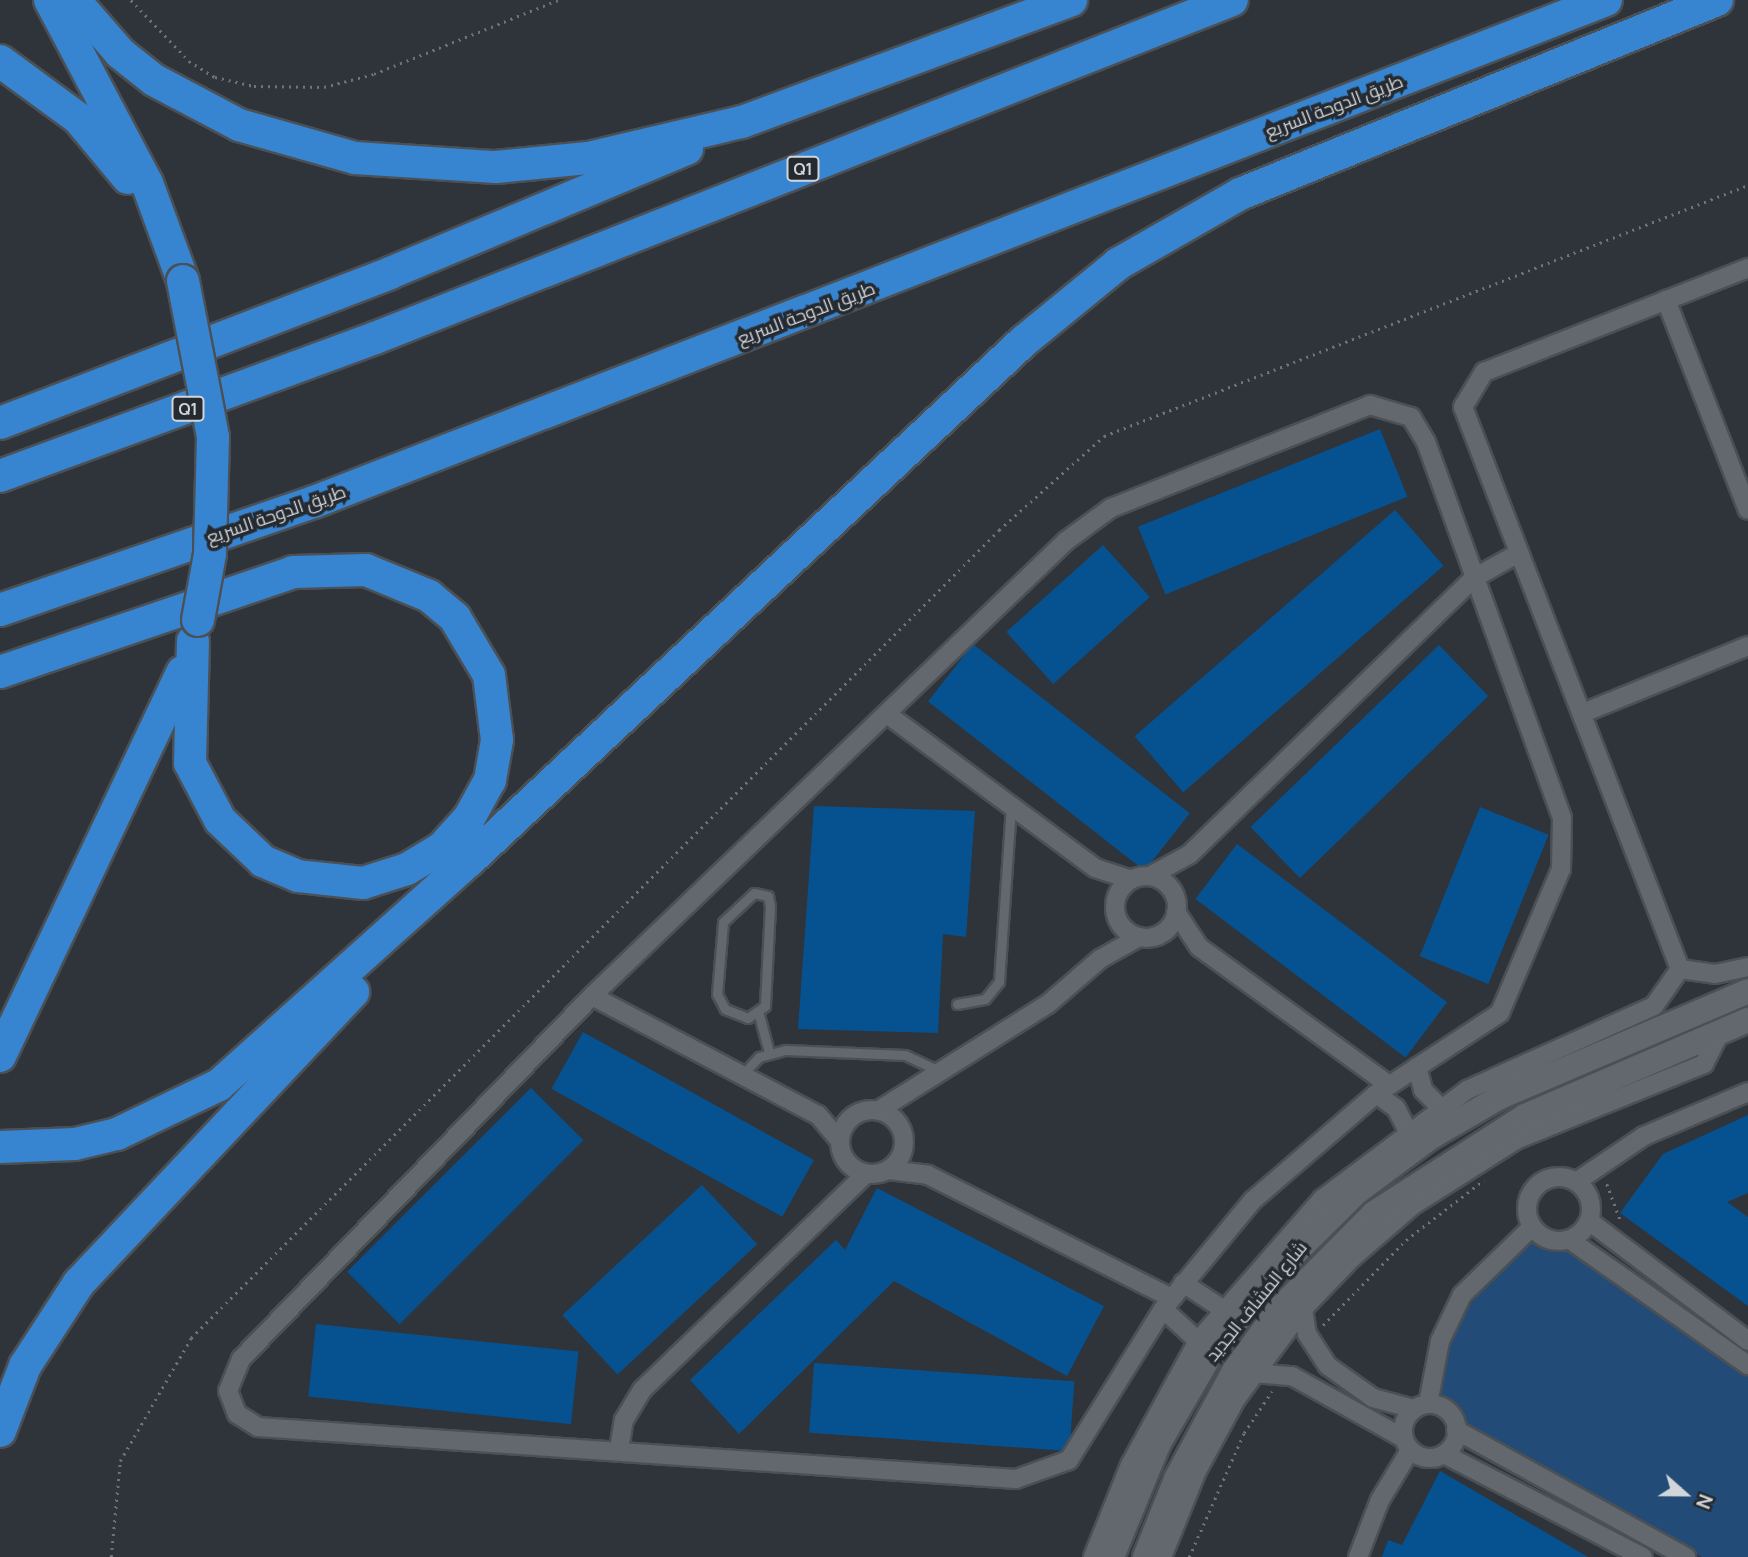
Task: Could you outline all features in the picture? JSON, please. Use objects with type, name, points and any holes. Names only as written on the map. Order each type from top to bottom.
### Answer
[{"type":"highway","points":[[0,672],[293,572],[366,570],[429,596],[455,618],[489,675],[497,740],[489,780],[469,818],[442,848],[407,870],[363,883],[298,876],[263,861],[220,820],[190,763],[196,631],[210,554],[213,437],[183,282],[128,144],[50,0]]},
{"type":"highway","points":[[74,0],[121,53],[189,103],[289,143],[355,159],[419,167],[550,164],[742,122]]},
{"type":"highway","points":[[0,423],[646,170],[742,122],[1071,0]]},
{"type":"highway","name":"Q1","points":[[0,476],[375,338],[1232,0]]},
{"type":"highway","name":"طريق الدوحة السريع","points":[[0,610],[327,497],[1606,0]]},
{"type":"highway","points":[[0,1147],[75,1144],[190,1104],[262,1049],[469,861],[1024,341],[1118,264],[1240,194],[1717,0]]},
{"type":"highway","points":[[0,61],[78,118],[160,226]]},
{"type":"highway","points":[[0,1056],[196,631]]},
{"type":"highway","points":[[0,1431],[25,1366],[79,1283],[469,861]]},
{"type":"street","points":[[1680,969],[1583,713],[1465,427],[1469,387],[1493,368],[1748,268]]},
{"type":"street","points":[[1665,300],[1748,510]]},
{"type":"street","points":[[1370,405],[1399,409],[1420,428],[1557,802],[1564,852],[1500,1013],[1383,1090],[1253,1200],[1167,1304],[1083,1447],[1035,1477],[258,1427],[237,1414],[228,1391],[241,1359],[592,996],[887,714],[1097,516],[1370,405]]},
{"type":"street","points":[[887,714],[1095,868],[1131,880],[1150,876],[1191,854],[1474,578],[1517,554]]},
{"type":"street","points":[[1583,713],[1748,646]]},
{"type":"street","points":[[1157,936],[1176,904],[1191,854]]},
{"type":"street","points":[[1095,868],[1115,909],[1139,937]]},
{"type":"street","points":[[1150,876],[1176,904],[1199,947]]},
{"type":"street","points":[[1100,959],[1115,909],[1131,880]]},
{"type":"street","points":[[818,1115],[854,1115],[879,1111],[914,1092],[939,1071],[1048,1004],[1100,959],[1139,937],[1157,936],[1199,947],[1383,1090],[1407,1130]]},
{"type":"street","points":[[1680,969],[1714,974],[1748,967]]},
{"type":"street","points":[[1093,1557],[1130,1465],[1198,1341],[1221,1308],[1322,1199],[1439,1106],[1533,1055],[1661,1000],[1680,969]]},
{"type":"street","name":"شارع المشاف الجديد","points":[[1112,1557],[1159,1443],[1194,1380],[1310,1236],[1431,1137],[1600,1051],[1748,991]]},
{"type":"street","points":[[592,996],[818,1115],[840,1141],[846,1163],[838,1197]]},
{"type":"street","name":"شارع المشاف الجديد","points":[[1144,1557],[1175,1479],[1234,1371],[1278,1310],[1348,1237],[1493,1133],[1748,1020]]},
{"type":"street","points":[[1600,1051],[1611,1023]]},
{"type":"street","points":[[1162,1557],[1209,1446],[1254,1373],[1303,1309],[1369,1243],[1447,1183],[1553,1122],[1704,1064],[1721,1031]]},
{"type":"street","points":[[1418,1067],[1423,1090],[1439,1106]]},
{"type":"street","points":[[889,1170],[914,1092]]},
{"type":"street","points":[[1576,1182],[1604,1158],[1748,1092]]},
{"type":"street","points":[[879,1111],[902,1133],[928,1175]]},
{"type":"street","points":[[840,1141],[854,1115]]},
{"type":"street","points":[[846,1163],[866,1174]]},
{"type":"street","points":[[620,1450],[624,1420],[642,1390],[838,1197],[866,1174],[889,1170],[928,1175],[1167,1304],[1198,1341]]},
{"type":"street","points":[[1570,1240],[1589,1221],[1589,1199],[1576,1182],[1555,1177],[1536,1186],[1527,1206],[1532,1227],[1549,1240],[1570,1240],[1748,1365]]},
{"type":"street","points":[[1589,1221],[1619,1248],[1748,1341]]},
{"type":"street","points":[[1358,1557],[1380,1500],[1407,1444],[1440,1341],[1462,1295],[1532,1227]]},
{"type":"street","points":[[1183,1283],[1221,1308]]},
{"type":"street","points":[[1303,1309],[1309,1340],[1328,1366],[1373,1398],[1444,1409],[1456,1430],[1686,1557]]},
{"type":"street","points":[[1254,1373],[1292,1376],[1427,1458],[1444,1454],[1643,1557]]},
{"type":"street","points":[[1444,1454],[1456,1430]]},
{"type":"lane","points":[[957,1004],[985,999],[999,982],[1011,806]]},
{"type":"lane","points":[[759,1015],[725,1009],[717,994],[723,922],[759,892],[770,901],[765,1006],[759,1015],[769,1053]]},
{"type":"lane","points":[[742,1075],[769,1053],[892,1054],[939,1071]]},
{"type":"path","points":[[131,0],[189,61],[215,77],[254,86],[324,87],[374,74],[558,0]]},
{"type":"path","points":[[1604,1158],[1611,1170],[1604,1191],[1628,1238],[1619,1248]]},
{"type":"shaded area","points":[[1526,1238],[1577,1251],[1748,1375],[1748,1557],[1702,1557],[1605,1508],[1473,1432],[1438,1395],[1454,1324]]},
{"type":"building","points":[[1380,429],[1407,497],[1165,594],[1138,527]]},
{"type":"building","points":[[1395,510],[1444,566],[1183,792],[1135,736]]},
{"type":"building","points":[[1103,545],[1150,597],[1053,684],[1006,632]]},
{"type":"building","points":[[973,644],[1190,813],[1145,871],[928,702]]},
{"type":"building","points":[[1439,645],[1488,696],[1300,878],[1251,827]]},
{"type":"building","points":[[814,806],[975,811],[966,937],[943,934],[938,1033],[798,1029]]},
{"type":"building","points":[[1480,807],[1549,835],[1488,984],[1420,956]]},
{"type":"building","points":[[1237,844],[1447,1002],[1406,1057],[1195,899]]},
{"type":"building","points":[[583,1032],[814,1160],[782,1217],[551,1089]]},
{"type":"building","points":[[531,1088],[583,1140],[399,1324],[347,1272]]},
{"type":"building","points":[[1748,1115],[1748,1193],[1727,1202],[1748,1217],[1748,1306],[1620,1213],[1663,1154]]},
{"type":"building","points":[[702,1185],[757,1244],[618,1375],[562,1315]]},
{"type":"building","points":[[877,1188],[1104,1306],[1067,1376],[894,1281],[739,1434],[690,1380],[836,1240],[845,1250]]},
{"type":"building","points":[[316,1324],[579,1352],[571,1424],[308,1397]]},
{"type":"building","points":[[814,1363],[1074,1381],[1069,1451],[809,1433]]},
{"type":"building","points":[[1440,1471],[1588,1557],[1382,1557],[1388,1540],[1402,1545]]}]
